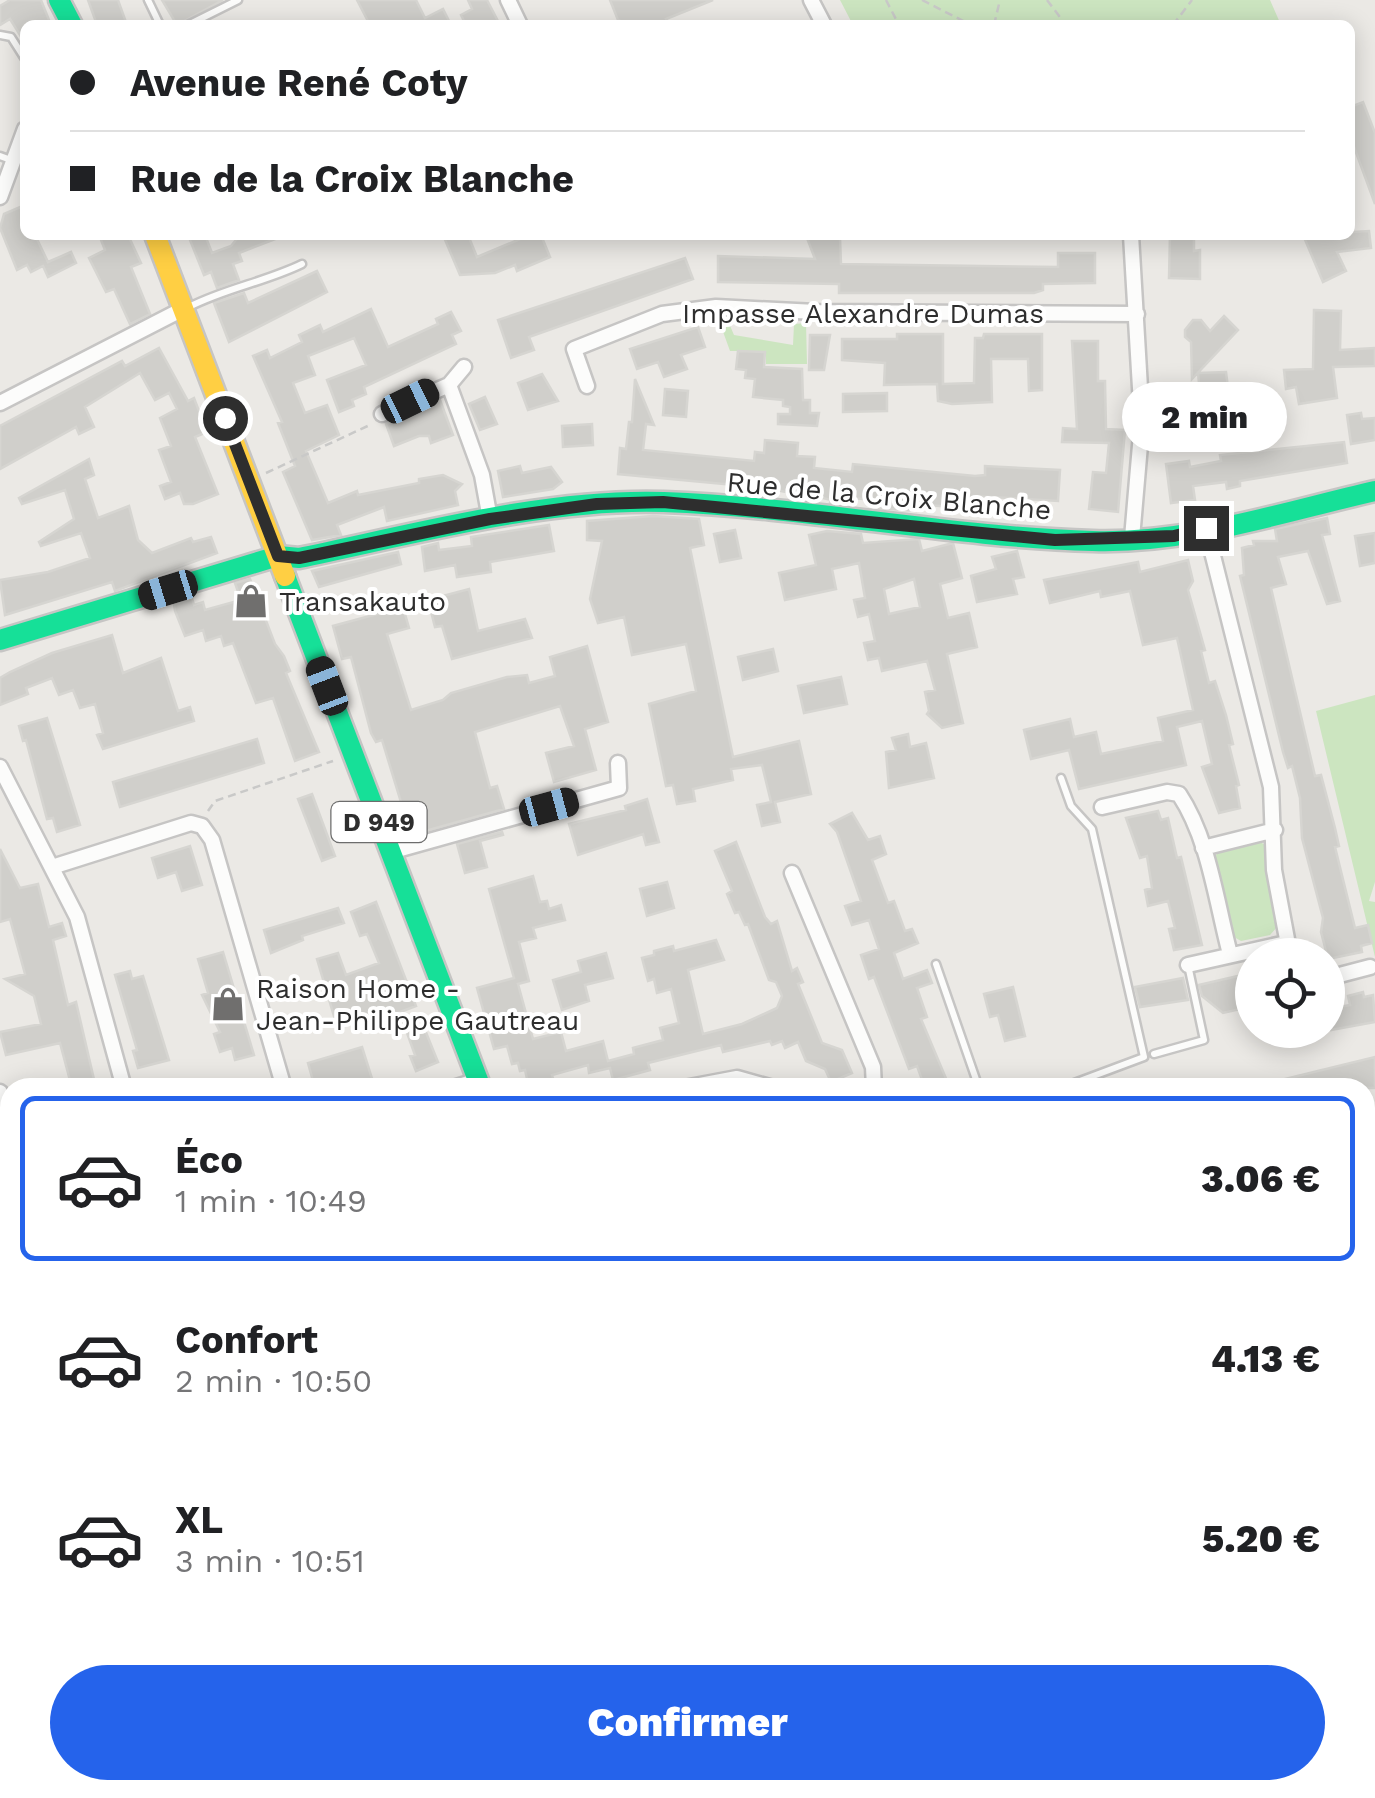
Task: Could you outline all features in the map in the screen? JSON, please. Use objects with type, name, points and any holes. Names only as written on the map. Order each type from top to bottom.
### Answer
[{"type":"street","points":[[0,197],[6,158],[20,137]]},
{"type":"street","name":"D 949","points":[[157,240],[477,1078]]},
{"type":"street","points":[[1131,240],[1142,440],[1132,538]]},
{"type":"street","name":"Impasse Alexandre Dumas","points":[[587,386],[574,349],[662,314],[685,310],[716,307],[816,312],[1138,314]]},
{"type":"street","points":[[0,404],[183,309]]},
{"type":"street","points":[[382,414],[450,385],[464,367]]},
{"type":"street","points":[[450,385],[482,475],[490,519]]},
{"type":"street","name":"Rue de la Croix Blanche","points":[[0,640],[278,556],[299,558],[490,519],[597,504],[663,502],[1055,540],[1174,536],[1375,491]]},
{"type":"street","points":[[1206,528],[1271,787],[1274,870],[1286,938]]},
{"type":"street","points":[[390,852],[620,788],[618,764]]},
{"type":"street","points":[[0,766],[52,866],[88,947],[121,1078]]},
{"type":"street","points":[[1102,807],[1167,792],[1179,794],[1190,808],[1203,848],[1230,954]]},
{"type":"street","points":[[52,866],[190,823],[197,825],[212,840],[281,1078]]},
{"type":"street","points":[[1203,848],[1275,830]]},
{"type":"street","points":[[792,873],[873,1067],[874,1078]]},
{"type":"street","points":[[1188,965],[1235,954]]},
{"type":"street","points":[[1345,974],[1370,967]]},
{"type":"lane","points":[[198,20],[238,0]]},
{"type":"lane","points":[[0,35],[12,36],[20,50]]},
{"type":"lane","points":[[183,309],[226,290],[266,282],[302,264]]},
{"type":"lane","points":[[1061,778],[1071,806],[1092,829],[1144,1056],[1086,1078]]},
{"type":"lane","points":[[936,964],[976,1078]]},
{"type":"lane","points":[[1154,1054],[1204,1040],[1188,965]]},
{"type":"path","points":[[922,0],[961,20]]},
{"type":"path","points":[[1047,0],[1062,20]]},
{"type":"path","points":[[1177,20],[1192,0]]},
{"type":"path","points":[[265,474],[372,424],[382,414]]},
{"type":"path","points":[[197,825],[216,802],[344,757]]},
{"type":"green space","points":[[840,0],[1270,0],[1279,20],[850,20]]},
{"type":"green space","points":[[725,314],[734,335],[793,345],[794,324],[806,323],[807,364],[766,364],[766,351],[730,351],[717,315]]},
{"type":"green space","points":[[1375,695],[1375,882],[1369,901],[1375,902],[1375,957],[1316,711]]},
{"type":"green space","points":[[1256,839],[1265,845],[1278,926],[1270,935],[1234,937],[1214,859],[1220,848]]},
{"type":"building","points":[[10,0],[41,0],[49,20],[20,20],[20,35],[10,19],[0,25],[0,6]]},
{"type":"building","points":[[88,0],[118,0],[125,20],[95,20]]},
{"type":"building","points":[[162,0],[223,0],[186,20],[174,20]]},
{"type":"building","points":[[357,0],[416,0],[425,18],[443,9],[448,20],[367,20]]},
{"type":"building","points":[[468,0],[487,0],[497,20],[464,20],[461,15],[472,9]]},
{"type":"building","points":[[610,0],[713,0],[666,20],[618,20]]},
{"type":"building","points":[[1363,102],[1375,133],[1375,204],[1355,150],[1355,105]]},
{"type":"building","points":[[20,207],[20,240],[37,240],[48,262],[71,252],[76,263],[48,277],[43,266],[31,272],[27,265],[17,270],[0,228],[4,214]]},
{"type":"building","points":[[1369,231],[1371,248],[1337,252],[1346,271],[1323,282],[1305,240],[1355,240],[1355,232]]},
{"type":"building","points":[[101,240],[130,240],[141,263],[131,267],[150,314],[130,324],[114,289],[106,292],[89,258],[105,250]]},
{"type":"building","points":[[190,240],[207,240],[212,253],[236,240],[273,240],[239,253],[242,261],[233,264],[239,280],[217,288],[211,272],[204,275]]},
{"type":"building","points":[[445,240],[470,240],[477,257],[518,240],[543,240],[550,257],[517,271],[515,265],[495,273],[460,275]]},
{"type":"building","points":[[808,240],[840,240],[841,264],[1058,267],[1058,253],[1095,253],[1095,283],[1043,284],[1043,290],[1034,293],[839,293],[839,284],[718,282],[718,256],[815,259]]},
{"type":"building","points":[[1170,240],[1194,240],[1194,251],[1200,250],[1200,279],[1169,278]]},
{"type":"building","points":[[685,258],[693,279],[529,337],[534,350],[511,358],[498,320]]},
{"type":"building","points":[[317,271],[327,292],[229,342],[214,303],[244,293],[248,303]]},
{"type":"building","points":[[371,309],[388,347],[438,324],[436,319],[451,312],[461,331],[452,335],[456,344],[364,387],[366,394],[352,400],[354,406],[339,412],[327,380],[366,365],[354,338],[308,356],[315,375],[293,383],[305,413],[327,405],[339,435],[306,451],[328,503],[357,491],[358,495],[443,475],[462,484],[455,491],[458,505],[387,521],[384,507],[337,525],[341,535],[312,540],[283,472],[295,466],[278,423],[282,422],[253,356],[267,350],[270,358],[302,342],[299,335],[320,325],[323,332]]},
{"type":"building","points":[[1314,310],[1341,311],[1340,350],[1375,348],[1375,366],[1333,367],[1337,398],[1299,404],[1296,387],[1286,389],[1284,370],[1313,369]]},
{"type":"building","points":[[1224,316],[1238,330],[1192,379],[1191,342],[1185,337],[1185,330],[1193,320],[1201,320],[1210,331]]},
{"type":"building","points":[[698,327],[705,347],[681,355],[687,369],[664,377],[658,362],[637,369],[630,349]]},
{"type":"building","points":[[897,334],[943,334],[943,384],[974,383],[975,338],[983,338],[984,334],[1042,334],[1042,390],[1029,391],[1028,359],[991,359],[992,402],[952,404],[938,401],[937,384],[884,385],[885,363],[842,360],[842,339],[897,339]]},
{"type":"building","points":[[810,335],[830,335],[824,370],[809,370]]},
{"type":"building","points":[[1072,341],[1098,341],[1098,381],[1105,381],[1106,429],[1125,430],[1118,512],[1089,509],[1093,472],[1106,473],[1109,443],[1062,442],[1063,428],[1077,429]]},
{"type":"building","points":[[159,348],[188,401],[194,398],[207,432],[195,437],[218,494],[193,504],[184,504],[180,493],[165,499],[160,486],[171,482],[159,450],[171,446],[160,418],[177,409],[169,393],[155,400],[140,373],[85,407],[94,427],[79,434],[76,427],[0,469],[0,426],[122,361],[125,366]]},
{"type":"building","points":[[738,351],[765,352],[764,367],[802,369],[803,400],[810,400],[810,413],[819,413],[817,426],[778,424],[778,414],[790,414],[790,407],[783,406],[783,400],[753,397],[755,379],[745,378],[746,370],[736,369]]},
{"type":"building","points":[[1226,372],[1231,411],[1202,415],[1198,373]]},
{"type":"building","points":[[542,374],[558,401],[528,410],[518,383]]},
{"type":"building","points":[[635,379],[654,425],[646,424],[643,450],[754,461],[755,452],[764,453],[765,440],[798,443],[797,456],[815,457],[814,468],[852,472],[853,464],[975,476],[985,475],[985,466],[1060,470],[1058,501],[974,496],[973,509],[917,504],[916,511],[879,508],[879,500],[849,498],[849,505],[804,493],[803,501],[791,500],[791,493],[766,488],[618,474],[620,448],[626,449],[632,422]]},
{"type":"building","points":[[665,389],[688,391],[686,417],[663,415]]},
{"type":"building","points":[[887,393],[887,411],[843,412],[843,394]]},
{"type":"building","points":[[485,397],[497,424],[480,430],[469,404]]},
{"type":"building","points":[[440,400],[453,435],[431,443],[429,436],[419,436],[394,446],[386,424]]},
{"type":"building","points":[[1361,413],[1362,419],[1375,418],[1375,440],[1351,444],[1347,415]]},
{"type":"building","points":[[592,424],[593,445],[563,447],[562,426]]},
{"type":"building","points":[[1344,442],[1347,463],[1240,481],[1240,486],[1227,489],[1226,482],[1193,486],[1195,500],[1171,503],[1166,464],[1189,461],[1190,467],[1221,461],[1220,455]]},
{"type":"building","points":[[89,459],[94,475],[85,479],[98,518],[129,506],[138,540],[152,553],[191,538],[193,542],[211,537],[217,553],[115,591],[112,582],[5,615],[0,580],[48,572],[90,558],[81,533],[41,546],[39,542],[74,519],[65,490],[22,504],[19,498]]},
{"type":"building","points":[[520,466],[522,473],[551,467],[562,482],[553,489],[503,497],[498,471]]},
{"type":"building","points":[[653,516],[699,519],[704,545],[690,548],[733,757],[799,741],[811,794],[775,802],[780,822],[762,826],[757,805],[771,802],[762,765],[731,769],[733,780],[693,789],[695,801],[677,804],[673,785],[666,786],[649,704],[696,691],[686,644],[632,655],[624,617],[598,623],[590,599],[602,541],[587,540],[587,521]]},
{"type":"building","points":[[1327,518],[1330,534],[1322,535],[1340,601],[1327,604],[1308,551],[1278,557],[1286,584],[1271,588],[1315,776],[1321,775],[1335,828],[1339,846],[1335,847],[1355,928],[1368,925],[1372,943],[1361,946],[1362,952],[1345,956],[1345,938],[1323,938],[1323,918],[1302,838],[1300,798],[1292,766],[1288,768],[1283,752],[1240,576],[1244,575],[1242,548],[1254,545],[1253,541],[1277,541],[1275,529]]},
{"type":"building","points":[[549,525],[554,551],[490,562],[491,572],[457,577],[455,565],[425,571],[422,547],[438,543],[439,550],[472,546],[471,537]]},
{"type":"building","points":[[735,530],[741,558],[720,562],[714,534]]},
{"type":"building","points":[[827,531],[861,534],[863,543],[919,539],[922,551],[953,543],[962,578],[940,584],[948,618],[969,613],[977,647],[947,654],[963,723],[942,728],[927,714],[925,692],[935,690],[927,661],[882,671],[879,658],[868,660],[864,643],[875,641],[869,614],[858,617],[854,600],[865,598],[859,563],[832,569],[836,589],[785,600],[779,573],[816,565],[809,535]],"holes":[[[914,579],[920,607],[889,614],[884,589]]]},
{"type":"building","points":[[1375,533],[1375,563],[1360,566],[1355,536]]},
{"type":"building","points":[[1017,551],[1024,577],[1013,579],[1017,594],[977,602],[971,576],[996,569],[992,557]]},
{"type":"building","points":[[398,552],[401,564],[319,587],[312,571]]},
{"type":"building","points":[[1188,560],[1193,581],[1188,590],[1205,650],[1201,651],[1209,683],[1215,681],[1226,715],[1239,785],[1236,786],[1240,808],[1219,813],[1202,767],[1212,764],[1202,721],[1177,727],[1186,765],[1079,789],[1069,750],[1031,759],[1024,730],[1070,719],[1074,737],[1096,732],[1101,754],[1163,741],[1158,718],[1193,710],[1177,638],[1143,645],[1130,591],[1101,597],[1100,591],[1050,603],[1044,580],[1138,562],[1140,572]]},
{"type":"building","points":[[250,579],[290,671],[286,673],[319,752],[295,761],[273,698],[256,703],[233,643],[224,646],[221,636],[206,641],[203,630],[185,636],[175,611],[174,604],[192,598],[194,605],[203,602],[205,610],[241,600],[235,583]]},
{"type":"building","points":[[469,589],[478,631],[525,619],[532,638],[452,659],[442,626],[435,627],[428,600]]},
{"type":"building","points":[[403,607],[409,628],[387,634],[411,710],[443,700],[451,693],[507,677],[527,675],[529,683],[555,676],[550,657],[587,646],[608,722],[585,729],[596,770],[554,782],[546,753],[574,746],[560,706],[475,732],[490,788],[497,786],[504,809],[411,835],[382,740],[376,742],[371,733],[351,657],[342,659],[333,626]]},
{"type":"building","points":[[112,635],[123,673],[161,658],[178,711],[190,707],[194,721],[103,749],[97,735],[103,733],[95,704],[80,708],[73,690],[59,695],[52,678],[26,688],[28,694],[0,705],[0,678],[52,653]]},
{"type":"building","points":[[773,649],[778,671],[743,680],[738,657]]},
{"type":"building","points":[[841,677],[847,704],[804,713],[798,686]]},
{"type":"building","points":[[47,718],[80,825],[57,832],[53,818],[47,819],[19,726]]},
{"type":"building","points":[[908,734],[910,747],[926,743],[934,778],[889,788],[886,752],[896,750],[892,738]]},
{"type":"building","points":[[257,739],[264,763],[120,807],[113,782]]},
{"type":"building","points":[[312,794],[335,856],[322,861],[298,799]]},
{"type":"building","points":[[647,799],[659,842],[646,845],[643,834],[578,855],[569,824],[626,810],[625,806]]},
{"type":"building","points":[[1158,811],[1161,820],[1168,818],[1177,858],[1181,857],[1202,945],[1174,950],[1169,929],[1175,928],[1168,901],[1148,906],[1145,890],[1152,888],[1147,856],[1140,858],[1126,818]]},
{"type":"building","points":[[852,813],[868,840],[880,836],[886,854],[872,860],[888,903],[894,901],[905,931],[912,929],[918,943],[894,953],[903,979],[927,970],[932,983],[917,988],[927,1017],[921,1019],[946,1078],[921,1078],[917,1066],[909,1069],[874,977],[869,979],[861,955],[879,949],[869,920],[852,925],[845,906],[861,901],[837,832],[830,824]]},
{"type":"building","points":[[502,832],[503,835],[480,841],[487,867],[465,873],[457,844]]},
{"type":"building","points":[[736,842],[765,917],[771,924],[777,921],[792,971],[797,968],[803,982],[798,984],[822,1043],[842,1050],[852,1073],[829,1078],[825,1069],[806,1061],[798,1042],[785,1048],[782,1041],[772,1045],[770,1041],[723,1052],[721,1045],[648,1063],[650,1070],[620,1078],[612,1078],[610,1068],[589,1073],[588,1065],[552,1075],[553,1078],[527,1078],[518,1063],[512,1064],[507,1046],[494,1049],[477,988],[514,978],[489,889],[533,876],[540,902],[547,901],[549,909],[561,905],[565,920],[533,928],[536,938],[519,942],[529,981],[518,984],[533,1039],[561,1032],[566,1051],[603,1041],[608,1061],[634,1054],[633,1048],[663,1040],[660,1028],[679,1023],[671,989],[657,993],[654,979],[648,981],[642,958],[673,946],[674,951],[716,940],[724,960],[688,970],[703,1034],[742,1024],[777,1008],[782,996],[776,982],[769,980],[748,924],[739,912],[735,913],[727,894],[732,891],[715,851]]},
{"type":"building","points":[[190,846],[202,885],[182,891],[176,872],[158,878],[152,858]]},
{"type":"building","points":[[0,849],[20,888],[38,884],[49,927],[62,923],[66,936],[53,940],[68,1005],[76,1002],[94,1078],[69,1078],[60,1043],[6,1055],[0,1032],[41,1024],[34,996],[5,979],[25,974],[10,919],[0,922]]},
{"type":"building","points":[[667,882],[674,908],[647,916],[640,889]]},
{"type":"building","points":[[376,902],[416,1006],[395,1014],[425,1030],[438,1062],[416,1071],[410,1056],[415,1055],[402,1019],[380,1028],[374,1013],[336,1023],[317,959],[338,953],[346,975],[379,963],[367,934],[360,936],[351,912]]},
{"type":"building","points":[[338,908],[344,923],[302,936],[303,940],[271,953],[264,930]]},
{"type":"building","points":[[223,952],[254,1055],[235,1060],[232,1048],[220,1052],[214,1034],[220,1032],[202,995],[208,993],[198,959]]},
{"type":"building","points":[[606,953],[613,978],[585,985],[589,1001],[562,1010],[553,980],[581,972],[578,961]]},
{"type":"building","points":[[130,971],[132,979],[143,976],[169,1060],[138,1068],[133,1051],[137,1050],[115,975]]},
{"type":"building","points":[[1235,977],[1235,1010],[1223,1013],[1202,996],[1199,985]]},
{"type":"building","points":[[1183,978],[1188,1000],[1140,1007],[1135,987]]},
{"type":"building","points":[[1013,987],[1025,1036],[1005,1041],[998,1015],[990,1017],[984,994]]},
{"type":"building","points":[[1363,992],[1364,997],[1373,995],[1375,1022],[1345,1027],[1348,996]]},
{"type":"building","points":[[362,1047],[372,1078],[312,1078],[308,1063]]},
{"type":"building","points":[[1375,1057],[1375,1078],[1289,1078]]},
{"type":"traffic: fast","points":[[59,0],[69,20]]},
{"type":"traffic: fast","points":[[0,640],[278,556],[299,558],[481,520],[574,506],[619,502],[718,505],[986,534],[1129,541],[1235,525],[1375,491]]},
{"type":"traffic: fast","points":[[285,576],[477,1078]]},
{"type":"traffic: slow","points":[[157,240],[285,576]]},
{"type":"place","name":"Transakauto","points":[[251,601]]},
{"type":"place","name":"Raison Home - Jean-Philippe Gautreau","points":[[228,1004]]},
{"type":"route","points":[[225,418],[278,556],[299,558],[490,519],[597,504],[663,502],[1055,540],[1174,536],[1206,528]]}]
